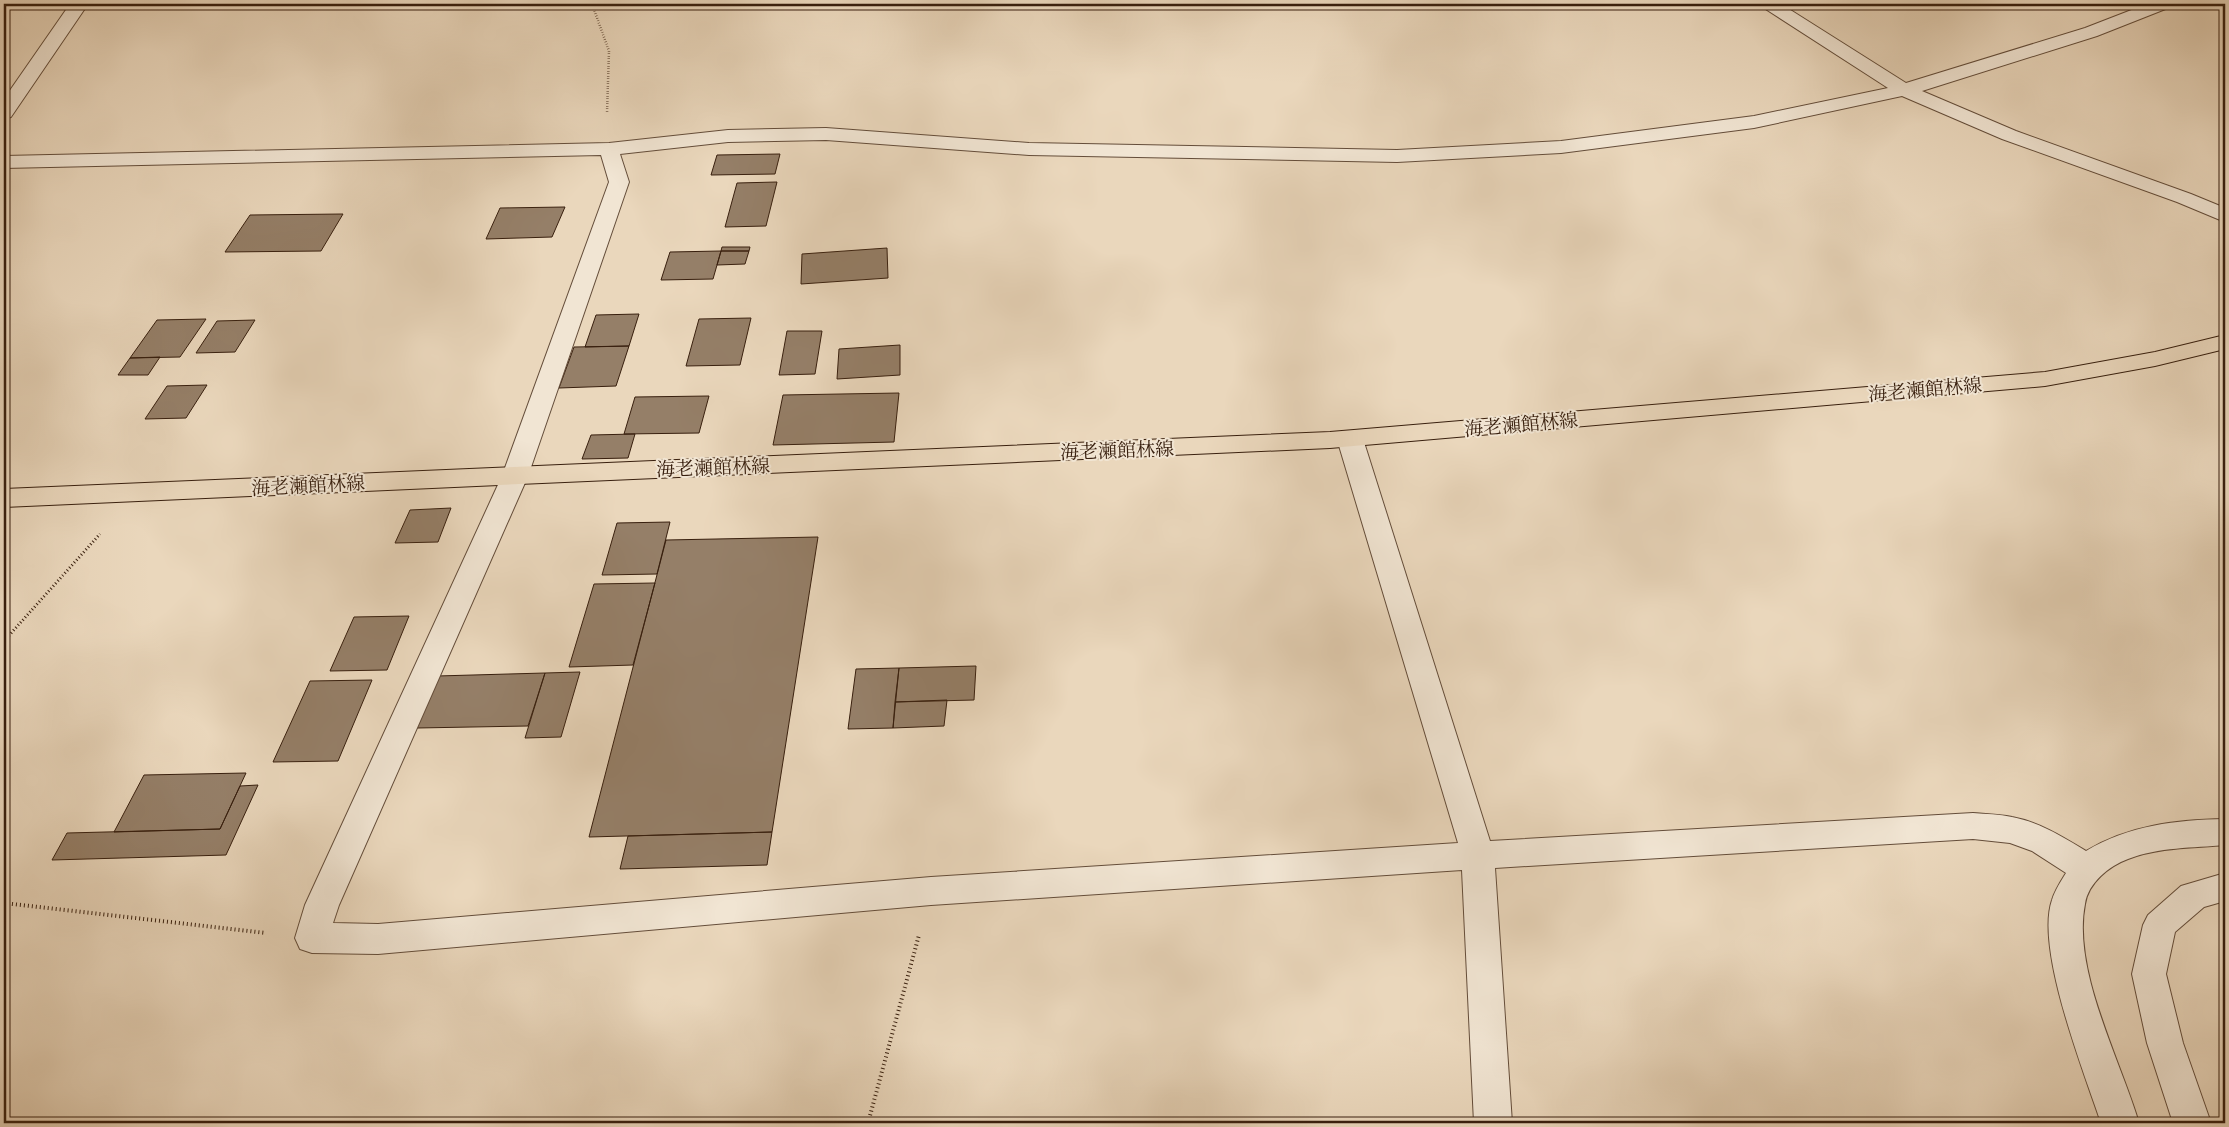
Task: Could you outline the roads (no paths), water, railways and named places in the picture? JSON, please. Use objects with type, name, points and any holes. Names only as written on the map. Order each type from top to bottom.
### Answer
[{"type":"main road","name":"海老瀬館林線","points":[[4,498],[1350,439],[2045,379],[2156,359],[2225,342]]},
{"type":"street","points":[[4,113],[79,4]]},
{"type":"street","points":[[1770,4],[1904,90],[2009,135],[2184,198],[2225,216]]},
{"type":"street","points":[[4,162],[609,149],[728,136],[826,134],[1029,149],[1397,156],[1561,147],[1754,122],[1904,90],[2091,32],[2162,4]]},
{"type":"street","points":[[609,149],[619,182],[515,476],[322,905],[312,938],[378,939],[931,891],[1478,855],[1973,826],[2012,830],[2044,842],[2086,868]]},
{"type":"street","points":[[1350,439],[1478,855],[1493,1123]]},
{"type":"street","points":[[2120,1123],[2074,990],[2065,936],[2068,901],[2086,868],[2118,848],[2171,835],[2225,832]]},
{"type":"street","points":[[2192,1123],[2166,1043],[2150,974],[2160,925],[2193,896],[2225,887]]}]
